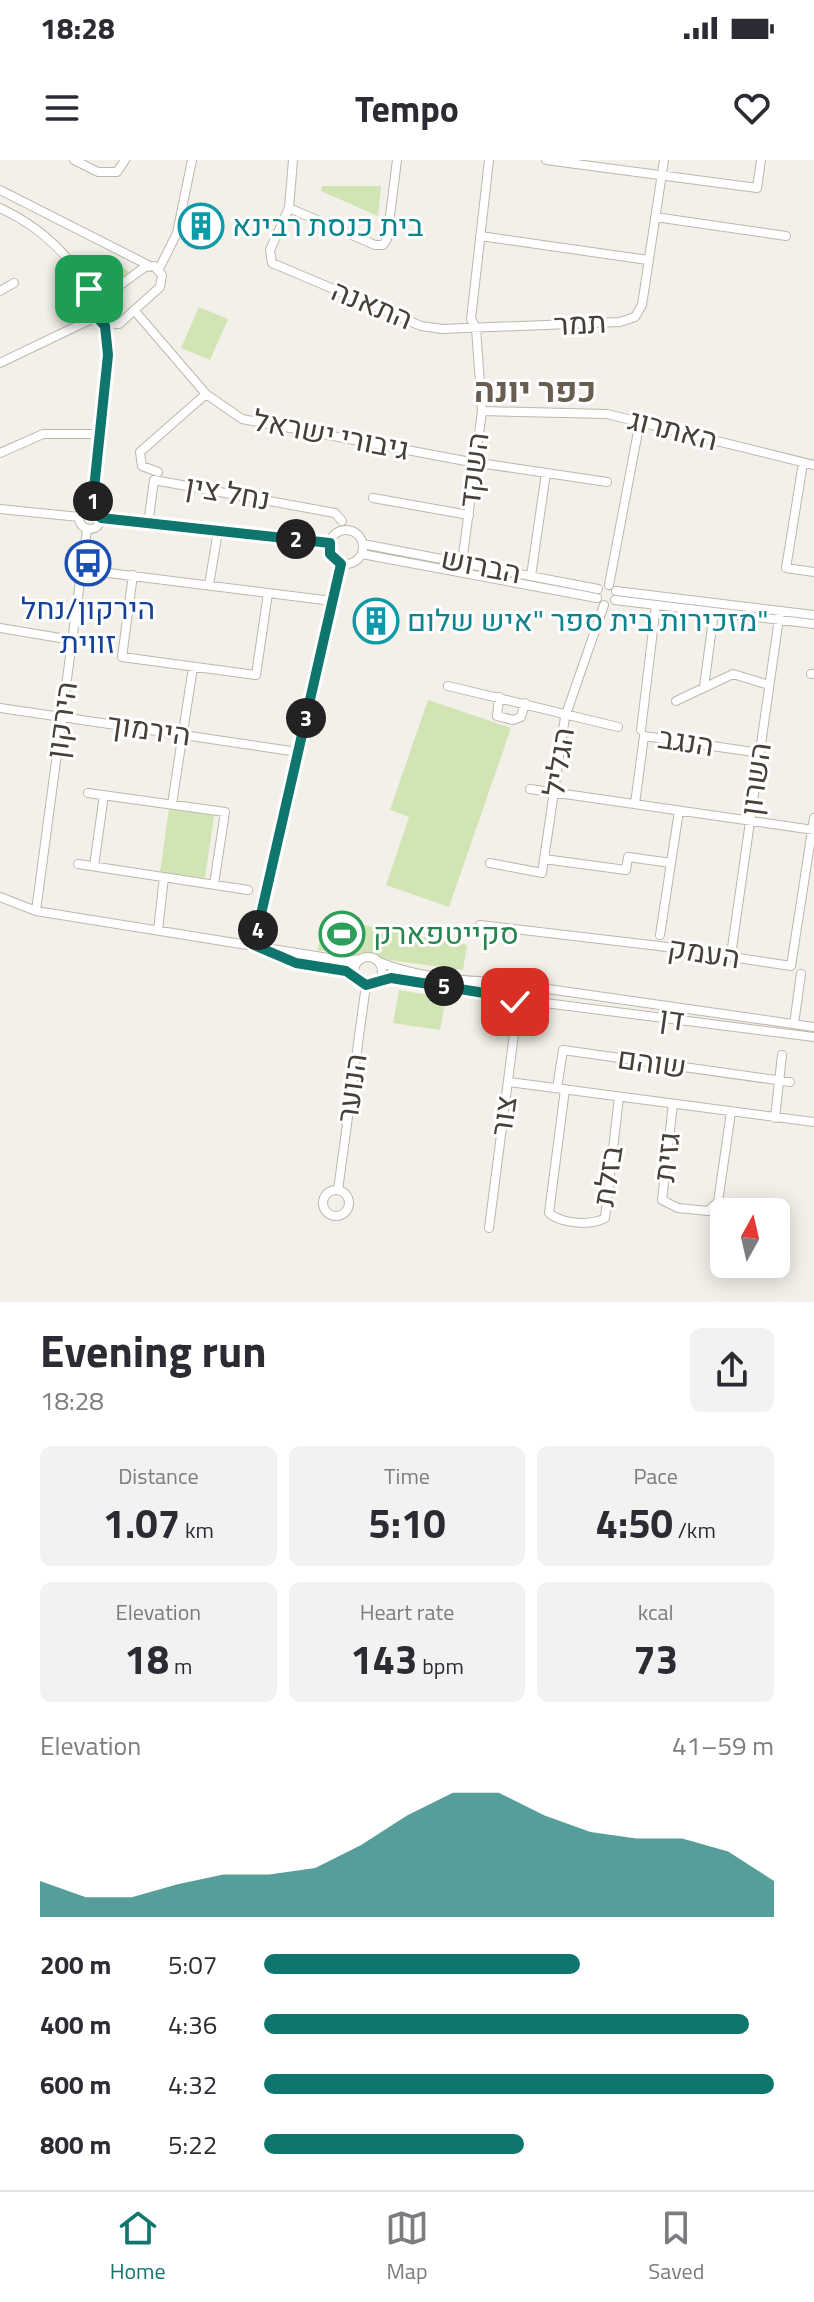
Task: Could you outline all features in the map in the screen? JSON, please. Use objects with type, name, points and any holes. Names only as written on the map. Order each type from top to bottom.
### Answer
[{"type":"street","points":[[74,160],[109,174],[117,172],[125,160]]},
{"type":"street","points":[[96,307],[103,297],[155,268],[177,233],[192,160]]},
{"type":"street","points":[[293,160],[289,208],[375,245],[383,245],[387,239],[397,160]]},
{"type":"street","name":"השקד","points":[[462,563],[481,464],[482,411],[476,328],[471,319],[489,160]]},
{"type":"street","points":[[546,160],[757,188],[761,160]]},
{"type":"street","name":"תמר","points":[[476,328],[629,320],[642,305],[664,160]]},
{"type":"street","points":[[0,190],[155,268],[163,279],[160,287],[119,324],[105,326]]},
{"type":"street","points":[[0,208],[47,234],[71,263],[96,307],[96,317],[105,326],[108,355],[92,508],[101,518],[330,543]]},
{"type":"street","name":"התאנה","points":[[289,208],[270,250],[272,263],[421,326],[476,328]]},
{"type":"street","points":[[655,217],[786,236]]},
{"type":"street","points":[[480,236],[648,260]]},
{"type":"street","points":[[0,291],[14,283]]},
{"type":"street","name":"גיבורי ישראל","points":[[134,310],[206,394],[224,409],[260,425],[481,464],[627,485]]},
{"type":"street","points":[[0,363],[96,317]]},
{"type":"street","points":[[158,472],[142,466],[140,452],[206,394]]},
{"type":"street","name":"האתרוג","points":[[482,411],[572,411],[640,421],[814,465]]},
{"type":"street","points":[[614,592],[627,485],[640,421]]},
{"type":"street","points":[[0,453],[43,434],[98,434]]},
{"type":"street","points":[[803,463],[786,568],[814,572]]},
{"type":"street","points":[[531,576],[546,473]]},
{"type":"street","name":"נחל צין","points":[[148,524],[154,480],[335,513],[342,521]]},
{"type":"street","points":[[373,498],[469,515]]},
{"type":"street","points":[[79,517],[85,509],[92,508]]},
{"type":"street","points":[[0,509],[79,517]]},
{"type":"street","points":[[79,517],[87,529],[97,527],[101,518]]},
{"type":"street","name":"הירקון","points":[[36,911],[87,529]]},
{"type":"street","points":[[347,530],[357,534],[363,544],[362,554],[351,564],[341,564],[330,554],[330,543],[336,534],[347,530]]},
{"type":"street","points":[[209,585],[218,531]]},
{"type":"street","name":"הברוש","points":[[363,544],[531,576],[600,597]]},
{"type":"street","name":"הברוש","points":[[362,554],[600,597]]},
{"type":"street","points":[[254,945],[341,564]]},
{"type":"street","points":[[93,571],[324,600]]},
{"type":"street","points":[[133,575],[122,657],[193,667],[256,675],[268,593]]},
{"type":"street","points":[[600,597],[614,592],[780,615],[814,624]]},
{"type":"street","points":[[600,597],[614,592],[656,605],[714,612],[814,615]]},
{"type":"street","name":"הגליל","points":[[544,859],[565,717],[600,597]]},
{"type":"street","points":[[641,730],[656,605]]},
{"type":"street","points":[[704,687],[714,612]]},
{"type":"street","name":"השרון","points":[[732,948],[780,615]]},
{"type":"street","points":[[0,628],[72,640]]},
{"type":"street","points":[[172,804],[193,667]]},
{"type":"street","points":[[676,701],[733,674],[769,685]]},
{"type":"street","points":[[448,686],[525,703],[565,717],[618,727]]},
{"type":"street","points":[[499,697],[497,716],[504,718],[521,717],[525,703]]},
{"type":"street","name":"הירמוך","points":[[0,708],[298,752]]},
{"type":"street","name":"הנגב","points":[[635,804],[644,736],[760,753]]},
{"type":"street","points":[[530,789],[813,830],[814,818]]},
{"type":"street","points":[[88,793],[225,812],[214,884]]},
{"type":"street","points":[[94,866],[104,795]]},
{"type":"street","points":[[660,935],[679,811]]},
{"type":"street","name":"העמק","points":[[480,925],[659,946],[791,966],[813,830]]},
{"type":"street","points":[[490,863],[542,873],[544,859],[626,870],[628,857],[671,863]]},
{"type":"street","points":[[78,864],[248,890]]},
{"type":"street","points":[[158,930],[164,877]]},
{"type":"street","points":[[0,897],[36,911],[254,945],[347,961],[371,957],[395,968],[481,982],[512,982],[524,978],[534,987],[529,1001],[515,1001],[391,978],[366,985],[346,971],[296,963],[254,945]]},
{"type":"street","points":[[355,976],[355,966],[361,959]]},
{"type":"street","points":[[379,962],[383,971],[379,981]]},
{"type":"street","points":[[794,1024],[801,974]]},
{"type":"street","points":[[512,982],[509,989],[515,1001]]},
{"type":"street","name":"הנוער","points":[[338,1190],[366,985]]},
{"type":"street","name":"דן","points":[[534,987],[814,1027]]},
{"type":"street","name":"צור","points":[[489,1228],[509,1082],[515,1001]]},
{"type":"street","name":"דן","points":[[529,1001],[814,1037]]},
{"type":"street","name":"שוהם","points":[[561,1089],[563,1050],[790,1082]]},
{"type":"street","points":[[775,1118],[782,1055]]},
{"type":"street","name":"שוהם","points":[[509,1082],[814,1122]]},
{"type":"street","name":"בזלת","points":[[561,1089],[549,1213],[558,1219],[587,1223],[605,1218],[619,1097]]},
{"type":"street","name":"גזית","points":[[673,1104],[662,1200],[678,1208],[708,1211],[718,1202],[731,1112]]},
{"type":"green space","points":[[322,186],[381,186],[378,216],[321,191]]},
{"type":"green space","points":[[103,255],[129,272],[99,296],[84,269]]},
{"type":"green space","points":[[199,307],[228,319],[210,360],[181,348]]},
{"type":"green space","points":[[428,700],[511,728],[449,907],[386,885],[409,817],[390,810]]},
{"type":"green space","points":[[169,809],[214,815],[205,878],[160,872]]},
{"type":"green space","points":[[363,925],[467,945],[463,970],[317,950],[324,926],[362,931]]},
{"type":"green space","points":[[399,990],[446,998],[440,1030],[393,1023]]},
{"type":"place","name":"בית כנסת רבינא","points":[[201,226]]},
{"type":"place","name":"הירקון/נחל זווית","points":[[88,563]]},
{"type":"place","name":"מזכירות בית ספר \"איש שלום\"","points":[[376,621]]},
{"type":"place","name":"סקייטפארק","points":[[342,934]]},
{"type":"district","name":"כפר יונה","points":[[535,390]]},
{"type":"route","points":[[89,289],[96,307],[95,315],[105,326],[108,355],[92,508],[99,511],[101,518],[330,543],[330,554],[341,564],[254,945],[296,963],[346,971],[361,984],[371,985],[391,978],[497,995],[515,1002]]}]
